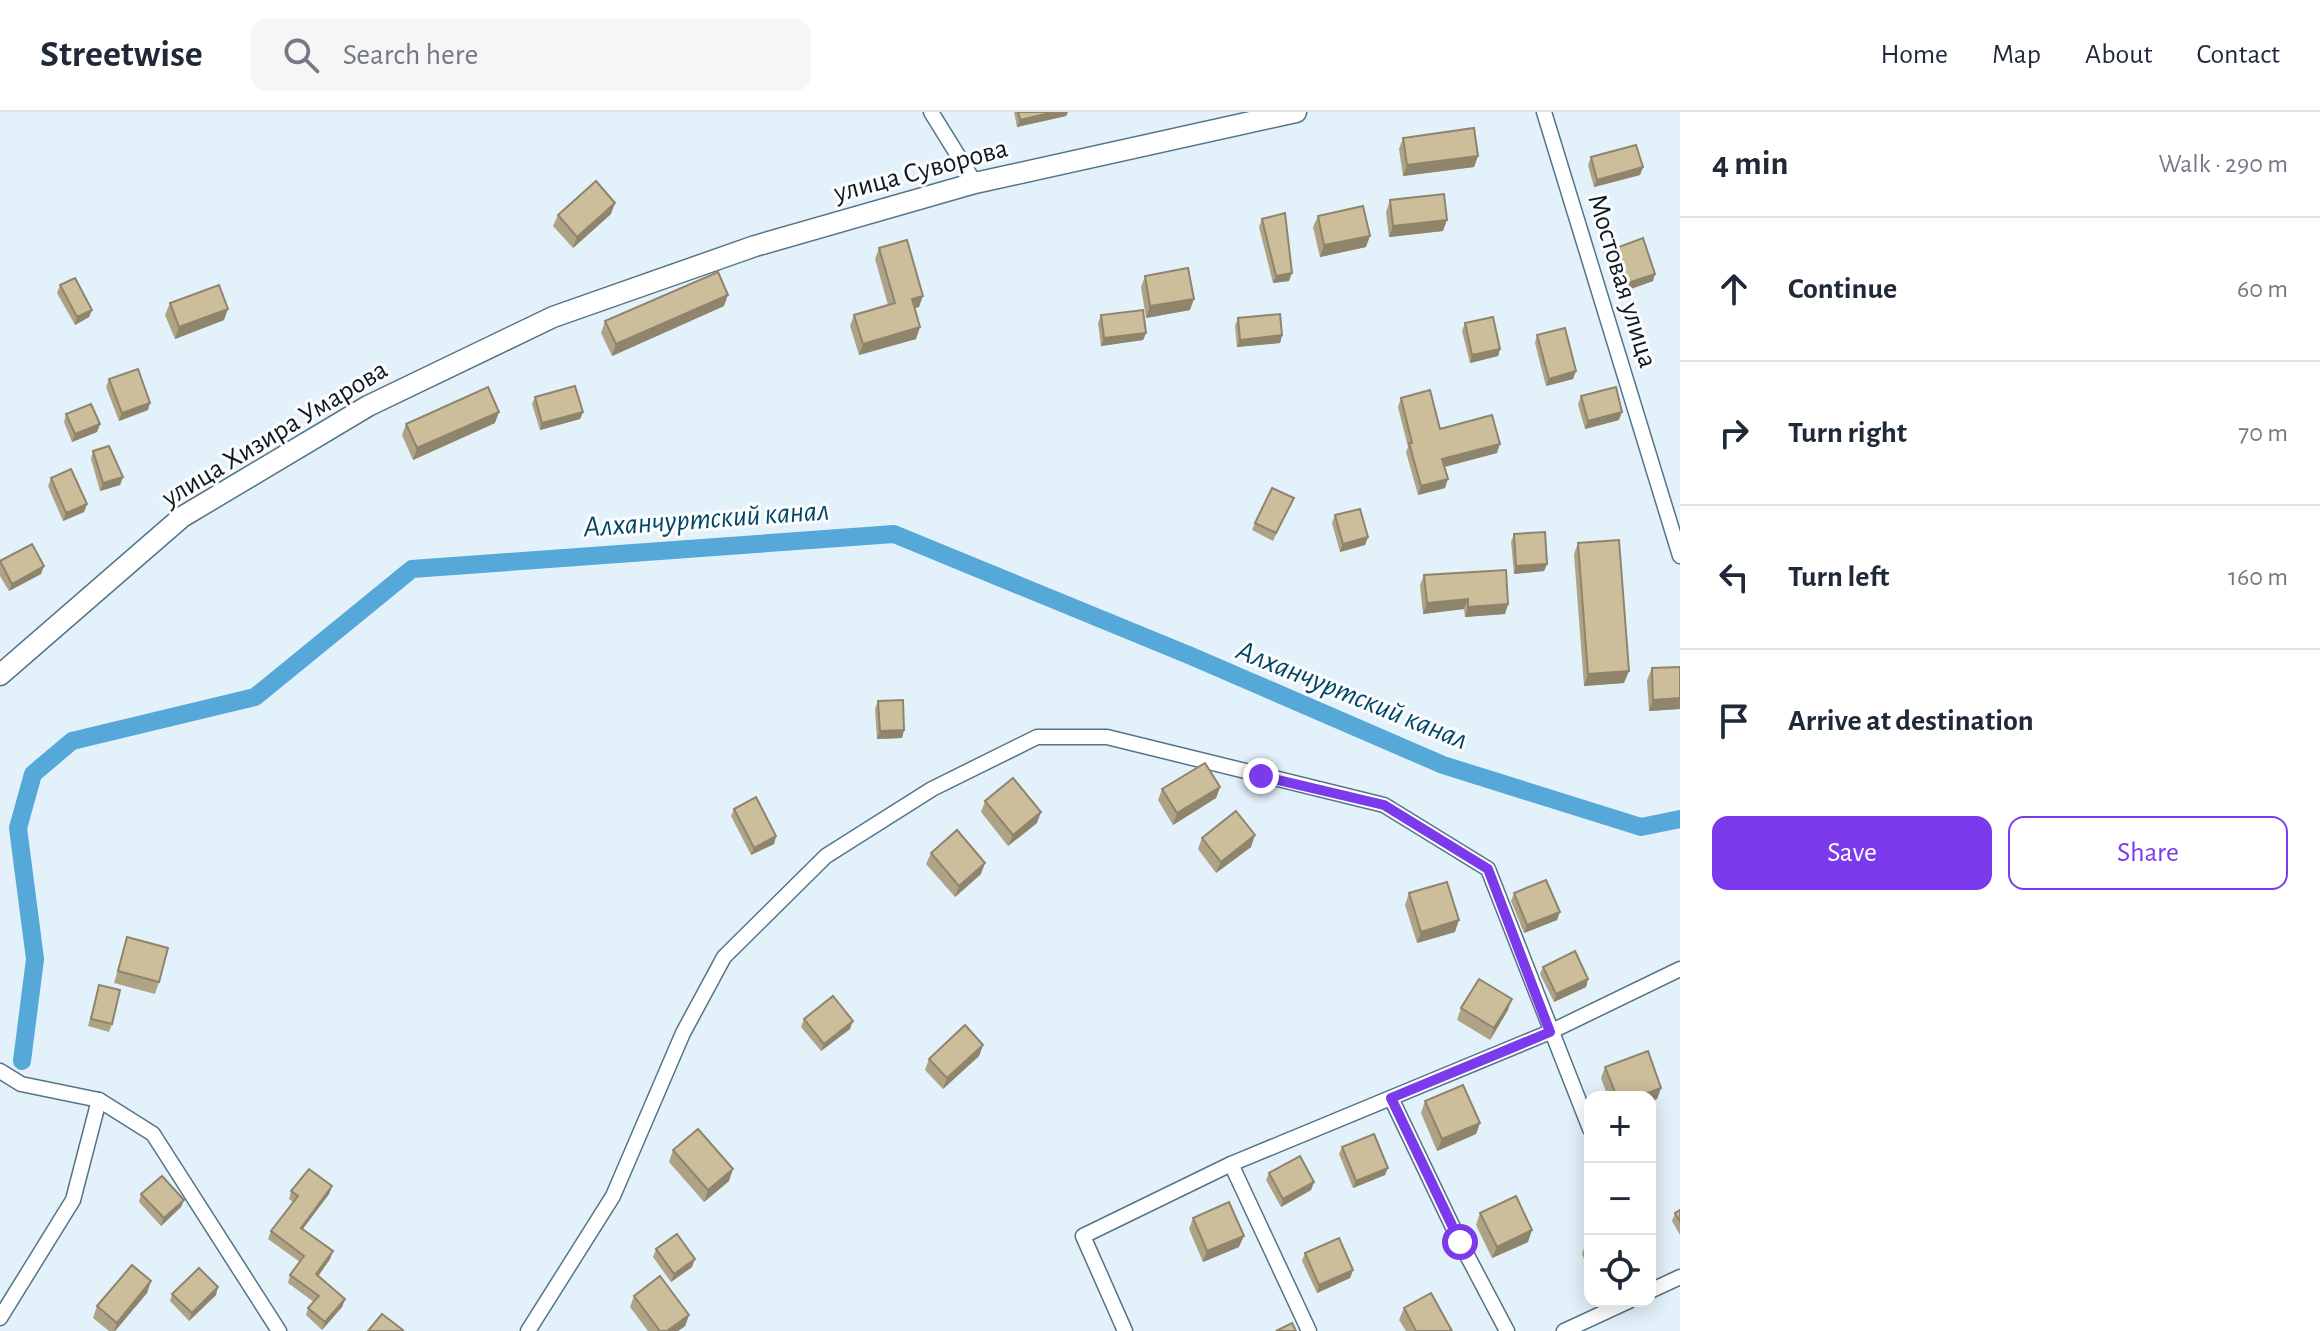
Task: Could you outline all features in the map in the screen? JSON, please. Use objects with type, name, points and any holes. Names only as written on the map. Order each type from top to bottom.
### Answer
[{"type":"main road","name":"улица Суворова","points":[[568,312],[755,246],[975,183],[1249,117],[1296,112]]},
{"type":"main road","name":"улица Хизира Умарова","points":[[0,675],[182,517],[368,406],[568,312]]},
{"type":"street","points":[[931,112],[975,183]]},
{"type":"street","name":"Мостовая улица","points":[[1544,112],[1680,556]]},
{"type":"street","points":[[528,1331],[613,1196],[683,1033],[724,957],[826,856],[932,789],[1037,737],[1107,737],[1384,805],[1488,869],[1584,1114]]},
{"type":"street","points":[[1125,1331],[1083,1236],[1231,1164],[1550,1032],[1680,969]]},
{"type":"street","points":[[0,1071],[21,1084],[99,1100],[153,1134],[279,1331]]},
{"type":"street","points":[[1391,1098],[1460,1242],[1507,1331]]},
{"type":"street","points":[[0,1318],[73,1200],[99,1100]]},
{"type":"street","points":[[1231,1164],[1309,1331]]},
{"type":"street","points":[[1656,1288],[1680,1277]]},
{"type":"street","points":[[1564,1331],[1616,1307]]},
{"type":"building","points":[[1018,112],[1054,112],[1020,120]]},
{"type":"building","points":[[1474,128],[1478,156],[1407,165],[1403,138]]},
{"type":"building","points":[[1636,145],[1643,167],[1597,180],[1591,157]]},
{"type":"building","points":[[596,181],[615,203],[577,237],[558,215]]},
{"type":"building","points":[[1444,194],[1447,220],[1393,226],[1390,200]]},
{"type":"building","points":[[1363,206],[1370,236],[1324,245],[1318,216]]},
{"type":"building","points":[[1285,213],[1292,273],[1276,276],[1262,219]]},
{"type":"building","points":[[1643,238],[1655,274],[1628,283],[1616,248]]},
{"type":"building","points":[[907,240],[923,296],[912,299],[920,327],[863,344],[854,315],[895,303],[879,248]]},
{"type":"building","points":[[1188,268],[1194,299],[1150,306],[1145,276]]},
{"type":"building","points":[[718,272],[728,295],[616,344],[605,321]]},
{"type":"building","points":[[75,278],[92,310],[77,317],[60,285]]},
{"type":"building","points":[[219,285],[228,309],[179,327],[170,303]]},
{"type":"building","points":[[1143,310],[1146,333],[1104,338],[1101,315]]},
{"type":"building","points":[[1280,314],[1282,335],[1240,340],[1238,318]]},
{"type":"building","points":[[1493,317],[1500,349],[1472,355],[1465,323]]},
{"type":"building","points":[[1565,328],[1576,371],[1549,379],[1537,335]]},
{"type":"building","points":[[138,369],[150,403],[122,413],[109,379]]},
{"type":"building","points":[[575,386],[583,412],[542,423],[535,397]]},
{"type":"building","points":[[488,387],[499,412],[417,448],[406,424]]},
{"type":"building","points":[[1616,387],[1622,412],[1588,421],[1581,396]]},
{"type":"building","points":[[1430,390],[1440,429],[1492,415],[1500,444],[1442,459],[1448,479],[1421,486],[1401,398]]},
{"type":"building","points":[[91,404],[100,424],[75,434],[66,414]]},
{"type":"building","points":[[109,446],[123,477],[103,483],[93,451]]},
{"type":"building","points":[[71,469],[87,504],[66,513],[51,478]]},
{"type":"building","points":[[1272,488],[1294,498],[1276,533],[1255,523]]},
{"type":"building","points":[[1360,509],[1368,537],[1343,544],[1335,515]]},
{"type":"building","points":[[1545,532],[1547,564],[1516,566],[1514,534]]},
{"type":"building","points":[[1619,540],[1629,671],[1588,674],[1578,543]]},
{"type":"building","points":[[32,544],[44,566],[12,584],[0,561]]},
{"type":"building","points":[[1506,570],[1508,604],[1468,607],[1468,599],[1427,603],[1424,575]]},
{"type":"building","points":[[1680,667],[1680,698],[1653,700],[1652,668]]},
{"type":"building","points":[[903,700],[904,730],[880,731],[878,701]]},
{"type":"building","points":[[1205,763],[1220,787],[1177,813],[1162,789]]},
{"type":"building","points":[[1013,778],[1041,812],[1013,835],[985,801]]},
{"type":"building","points":[[756,797],[776,836],[754,848],[734,809]]},
{"type":"building","points":[[1236,811],[1255,835],[1221,862],[1202,838]]},
{"type":"building","points":[[957,830],[985,863],[959,886],[931,853]]},
{"type":"building","points":[[1546,880],[1560,912],[1527,925],[1514,893]]},
{"type":"building","points":[[1447,882],[1459,920],[1421,932],[1409,893]]},
{"type":"building","points":[[127,937],[168,948],[159,982],[118,971]]},
{"type":"building","points":[[1575,951],[1588,979],[1556,994],[1543,967]]},
{"type":"building","points":[[1479,979],[1512,999],[1494,1028],[1461,1008]]},
{"type":"building","points":[[99,985],[120,990],[112,1024],[91,1019]]},
{"type":"building","points":[[833,996],[853,1021],[824,1044],[804,1019]]},
{"type":"building","points":[[965,1025],[983,1045],[947,1078],[929,1059]]},
{"type":"building","points":[[1648,1051],[1661,1088],[1653,1091],[1615,1091],[1605,1067]]},
{"type":"building","points":[[1463,1085],[1480,1123],[1442,1139],[1425,1101]]},
{"type":"building","points":[[698,1129],[733,1169],[708,1190],[673,1150]]},
{"type":"building","points":[[1374,1134],[1388,1168],[1356,1181],[1342,1147]]},
{"type":"building","points":[[1300,1156],[1314,1182],[1283,1199],[1269,1173]]},
{"type":"building","points":[[309,1169],[332,1186],[301,1228],[333,1251],[316,1274],[345,1299],[325,1322],[308,1308],[319,1296],[290,1275],[304,1256],[271,1231],[298,1196],[291,1191]]},
{"type":"building","points":[[162,1176],[184,1200],[164,1218],[141,1194]]},
{"type":"building","points":[[1516,1196],[1532,1230],[1497,1247],[1480,1213]]},
{"type":"building","points":[[1229,1202],[1244,1236],[1207,1251],[1193,1218]]},
{"type":"building","points":[[677,1234],[695,1259],[674,1274],[656,1249]]},
{"type":"building","points":[[1339,1238],[1353,1270],[1319,1285],[1305,1253]]},
{"type":"building","points":[[132,1265],[151,1281],[117,1323],[97,1306]]},
{"type":"building","points":[[199,1268],[218,1287],[192,1313],[172,1294]]},
{"type":"building","points":[[660,1276],[689,1315],[667,1331],[660,1331],[634,1296]]},
{"type":"building","points":[[1431,1293],[1452,1331],[1416,1331],[1404,1308]]},
{"type":"building","points":[[382,1314],[403,1330],[368,1331]]},
{"type":"building","points":[[1292,1323],[1296,1331],[1276,1331]]},
{"type":"waterway","name":"Алханчуртский канал","points":[[22,1061],[35,959],[18,828],[33,774],[72,741],[255,697],[412,569],[894,534],[1191,656],[1443,765],[1641,827],[1680,819]]},
{"type":"route","points":[[1261,776],[1384,805],[1488,869],[1550,1032],[1391,1098],[1460,1242]]}]
